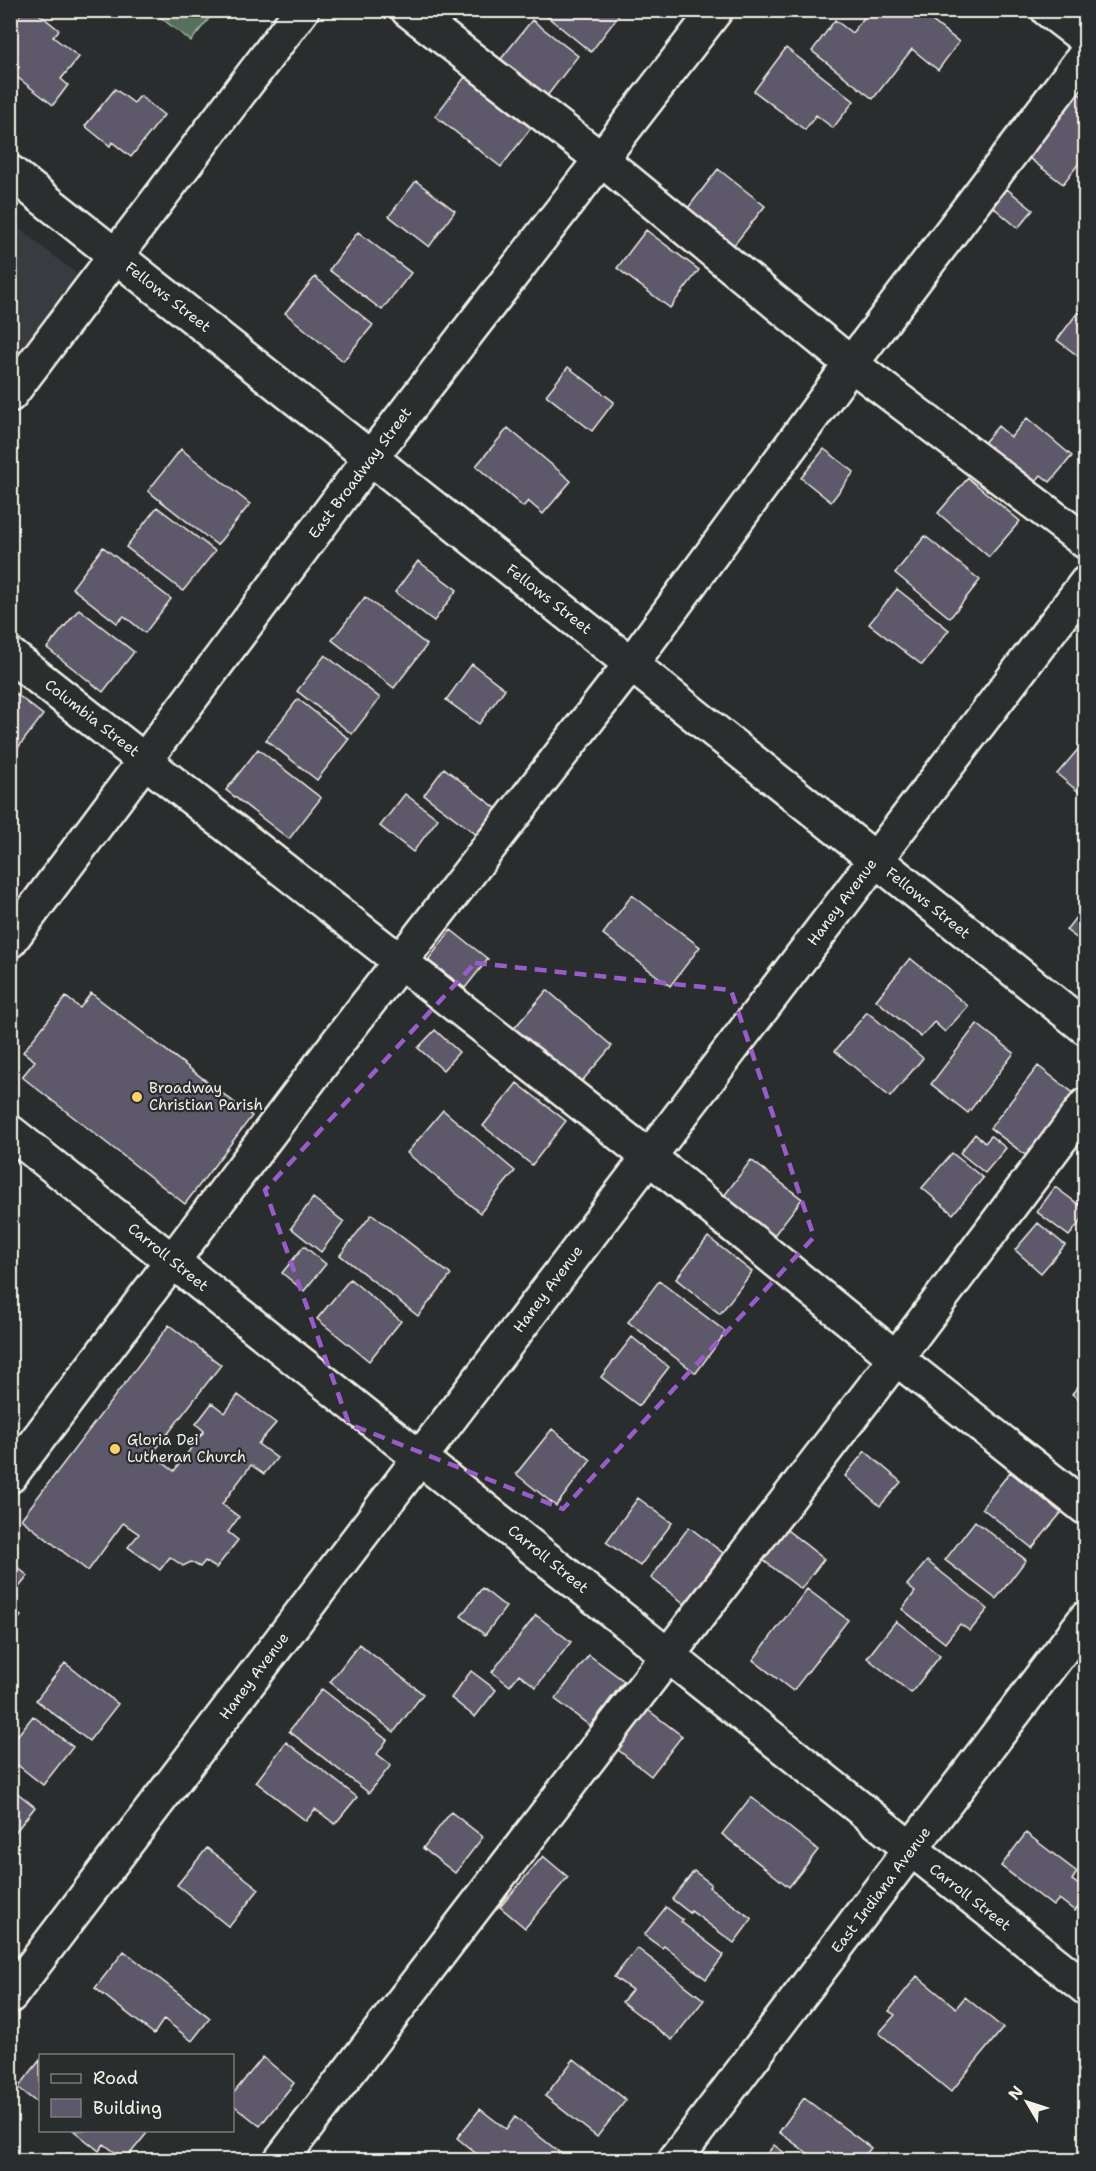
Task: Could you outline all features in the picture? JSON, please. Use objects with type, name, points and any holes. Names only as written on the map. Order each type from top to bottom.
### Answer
[{"type":"street","points":[[10,395],[302,10]]},
{"type":"street","points":[[408,10],[602,160],[850,364],[1086,542]]},
{"type":"street","name":"East Broadway Street","points":[[10,941],[371,458],[716,10]]},
{"type":"street","points":[[1048,10],[1086,39]]},
{"type":"street","points":[[10,1476],[400,962],[631,664],[850,364],[1086,54]]},
{"type":"street","name":"Fellows Street","points":[[10,172],[1086,1028]]},
{"type":"street","name":"Haney Avenue","points":[[10,1996],[1086,583]]},
{"type":"street","name":"Columbia Street","points":[[10,655],[649,1157],[896,1358],[1086,1508]]},
{"type":"street","points":[[281,2160],[896,1358],[1086,1105]]},
{"type":"street","name":"Carroll Street","points":[[10,1131],[1086,1988]]},
{"type":"street","name":"East Indiana Avenue","points":[[675,2160],[1086,1618]]},
{"type":"highlighted area","points":[[475,963],[731,990],[814,1237],[563,1509],[349,1424],[265,1190]]},
{"type":"shaded area","points":[[11,222],[83,279],[11,373]]},
{"type":"green space","points":[[152,11],[215,11],[191,41]]},
{"type":"building","points":[[23,10],[34,10],[59,30],[53,37],[79,57],[61,79],[68,85],[53,105],[13,74],[19,67],[10,60],[10,27]]},
{"type":"building","points":[[539,10],[612,10],[619,15],[591,52]]},
{"type":"building","points":[[870,10],[918,10],[959,42],[938,70],[912,49],[873,99],[812,51],[835,20],[852,33]]},
{"type":"building","points":[[532,20],[578,56],[547,96],[501,59]]},
{"type":"building","points":[[786,48],[854,101],[833,128],[816,115],[805,130],[754,91]]},
{"type":"building","points":[[465,77],[531,128],[501,167],[435,116]]},
{"type":"building","points":[[115,89],[134,103],[140,96],[164,115],[131,157],[112,142],[110,146],[85,126]]},
{"type":"building","points":[[1075,91],[1086,99],[1086,154],[1063,184],[1025,155]]},
{"type":"building","points":[[718,169],[765,206],[734,245],[688,208]]},
{"type":"building","points":[[416,181],[455,211],[429,247],[389,216]]},
{"type":"building","points":[[1007,189],[1033,210],[1018,228],[993,207]]},
{"type":"building","points":[[646,230],[699,270],[670,308],[617,268]]},
{"type":"building","points":[[358,232],[411,273],[382,310],[329,270]]},
{"type":"building","points":[[315,277],[373,325],[343,361],[285,313]]},
{"type":"building","points":[[1078,312],[1086,317],[1086,362],[1057,340]]},
{"type":"building","points":[[568,367],[614,402],[592,431],[546,395]]},
{"type":"building","points":[[1027,418],[1072,456],[1050,482],[1041,475],[1027,491],[978,450],[998,426],[1011,437]]},
{"type":"building","points":[[508,428],[571,481],[543,514],[528,501],[523,507],[476,466]]},
{"type":"building","points":[[181,449],[250,504],[217,545],[148,491]]},
{"type":"building","points":[[824,449],[854,472],[831,502],[801,478]]},
{"type":"building","points":[[968,478],[1020,521],[989,557],[938,513]]},
{"type":"building","points":[[157,507],[215,551],[183,591],[126,547]]},
{"type":"building","points":[[925,536],[980,580],[950,618],[895,573]]},
{"type":"building","points":[[103,547],[171,599],[145,633],[124,616],[117,623],[72,588]]},
{"type":"building","points":[[418,561],[457,590],[434,621],[395,592]]},
{"type":"building","points":[[897,589],[949,630],[922,665],[869,624]]},
{"type":"building","points":[[365,597],[427,645],[394,688],[332,640]]},
{"type":"building","points":[[79,609],[134,652],[103,692],[47,648]]},
{"type":"building","points":[[325,655],[380,698],[352,734],[297,691]]},
{"type":"building","points":[[472,664],[505,689],[479,724],[446,700]]},
{"type":"building","points":[[10,689],[43,715],[14,753],[10,751]]},
{"type":"building","points":[[298,699],[349,739],[317,780],[266,740]]},
{"type":"building","points":[[1086,740],[1086,798],[1057,774]]},
{"type":"building","points":[[258,749],[321,798],[289,839],[226,790]]},
{"type":"building","points":[[444,768],[497,809],[477,835],[424,795]]},
{"type":"building","points":[[405,794],[438,819],[413,852],[380,826]]},
{"type":"building","points":[[632,895],[700,947],[670,986],[603,934]]},
{"type":"building","points":[[1086,904],[1086,945],[1066,930]]},
{"type":"building","points":[[451,930],[488,959],[465,988],[428,960]]},
{"type":"building","points":[[910,958],[968,1006],[945,1032],[934,1022],[921,1037],[876,1000]]},
{"type":"building","points":[[547,990],[612,1046],[576,1088],[511,1032]]},
{"type":"building","name":"Broadway Christian Parish","points":[[91,993],[252,1116],[185,1204],[22,1077],[35,1061],[23,1052],[66,997],[80,1008]]},
{"type":"building","points":[[867,1012],[923,1058],[890,1097],[835,1051]]},
{"type":"building","points":[[977,1024],[1014,1053],[968,1113],[931,1084]]},
{"type":"building","points":[[435,1030],[459,1052],[443,1070],[418,1048]]},
{"type":"building","points":[[1038,1066],[1076,1095],[1028,1157],[990,1128]]},
{"type":"building","points":[[517,1083],[566,1121],[532,1165],[483,1126]]},
{"type":"building","points":[[443,1110],[515,1171],[480,1213],[407,1153]]},
{"type":"building","points":[[975,1134],[985,1143],[991,1136],[1006,1148],[985,1173],[960,1153]]},
{"type":"building","points":[[952,1153],[983,1178],[953,1214],[922,1188]]},
{"type":"building","points":[[751,1160],[802,1199],[772,1238],[721,1200]]},
{"type":"building","points":[[1055,1187],[1086,1210],[1086,1214],[1069,1236],[1037,1212]]},
{"type":"building","points":[[313,1198],[344,1222],[321,1252],[291,1228]]},
{"type":"building","points":[[372,1214],[451,1275],[418,1316],[340,1255]]},
{"type":"building","points":[[1038,1223],[1065,1245],[1041,1273],[1015,1250]]},
{"type":"building","points":[[708,1237],[752,1272],[720,1314],[676,1279]]},
{"type":"building","points":[[304,1246],[326,1264],[304,1291],[282,1273]]},
{"type":"building","points":[[350,1279],[401,1321],[369,1361],[317,1319]]},
{"type":"building","points":[[659,1281],[726,1332],[696,1373],[628,1322]]},
{"type":"building","name":"Gloria Dei Lutheran Church","points":[[169,1325],[221,1365],[152,1454],[174,1471],[204,1431],[196,1424],[212,1403],[225,1413],[238,1395],[276,1423],[258,1444],[277,1458],[264,1474],[251,1465],[222,1504],[239,1517],[228,1532],[238,1540],[216,1568],[205,1561],[200,1567],[191,1562],[183,1566],[170,1557],[160,1570],[128,1547],[139,1534],[123,1523],[88,1571],[21,1519]]},
{"type":"building","points":[[632,1337],[669,1367],[639,1406],[601,1377]]},
{"type":"building","points":[[1086,1377],[1086,1405],[1072,1394]]},
{"type":"building","points":[[552,1429],[591,1460],[556,1506],[516,1474]]},
{"type":"building","points":[[865,1451],[901,1482],[880,1506],[845,1476]]},
{"type":"building","points":[[1010,1472],[1061,1513],[1032,1548],[982,1508]]},
{"type":"building","points":[[638,1498],[672,1523],[640,1566],[606,1542]]},
{"type":"building","points":[[975,1521],[1026,1560],[996,1599],[945,1560]]},
{"type":"building","points":[[778,1523],[824,1559],[801,1589],[755,1554]]},
{"type":"building","points":[[689,1527],[723,1553],[685,1604],[651,1578]]},
{"type":"building","points":[[10,1561],[28,1576],[16,1591],[10,1586]]},
{"type":"building","points":[[927,1561],[988,1609],[970,1631],[960,1624],[945,1643],[902,1609],[915,1592],[907,1585]]},
{"type":"building","points":[[482,1588],[506,1607],[485,1635],[461,1616]]},
{"type":"building","points":[[807,1589],[848,1620],[793,1691],[753,1660]]},
{"type":"building","points":[[10,1609],[21,1616],[10,1630]]},
{"type":"building","points":[[536,1615],[571,1642],[536,1687],[519,1674],[510,1686],[492,1672]]},
{"type":"building","points":[[896,1621],[940,1656],[911,1693],[867,1658]]},
{"type":"building","points":[[359,1644],[423,1694],[394,1732],[330,1682]]},
{"type":"building","points":[[589,1655],[624,1681],[590,1726],[555,1699]]},
{"type":"building","points":[[65,1663],[118,1704],[89,1741],[36,1700]]},
{"type":"building","points":[[471,1671],[496,1690],[475,1717],[451,1698]]},
{"type":"building","points":[[322,1689],[387,1740],[377,1754],[391,1765],[369,1793],[289,1731]]},
{"type":"building","points":[[644,1707],[682,1736],[651,1776],[613,1746]]},
{"type":"building","points":[[33,1716],[73,1747],[43,1785],[10,1759],[10,1745]]},
{"type":"building","points":[[286,1742],[357,1797],[335,1824],[315,1809],[306,1821],[256,1782]]},
{"type":"building","points":[[10,1787],[35,1807],[13,1835],[10,1833]]},
{"type":"building","points":[[751,1797],[818,1850],[789,1887],[722,1834]]},
{"type":"building","points":[[451,1812],[483,1837],[455,1873],[423,1848]]},
{"type":"building","points":[[1026,1833],[1077,1872],[1072,1880],[1086,1890],[1086,1897],[1075,1911],[1059,1899],[1053,1906],[1001,1866]]},
{"type":"building","points":[[207,1848],[259,1889],[229,1927],[177,1885]]},
{"type":"building","points":[[543,1856],[568,1877],[525,1928],[500,1907]]},
{"type":"building","points":[[694,1871],[711,1884],[709,1887],[752,1919],[734,1943],[672,1899]]},
{"type":"building","points":[[666,1907],[683,1920],[681,1922],[724,1955],[706,1979],[664,1946],[662,1948],[644,1935]]},
{"type":"building","points":[[637,1948],[704,2000],[672,2040],[622,2002],[632,1990],[614,1977]]},
{"type":"building","points":[[124,1951],[210,2018],[192,2041],[164,2019],[154,2034],[95,1988]]},
{"type":"building","points":[[917,1976],[956,2008],[965,1997],[1003,2028],[951,2092],[879,2033],[895,2015],[889,2011]]},
{"type":"building","points":[[263,2057],[294,2083],[260,2126],[234,2106],[234,2093]]},
{"type":"building","points":[[574,2059],[626,2100],[597,2137],[545,2096]]},
{"type":"building","points":[[39,2061],[39,2104],[18,2088]]},
{"type":"building","points":[[804,2098],[871,2148],[861,2160],[817,2160],[779,2132]]},
{"type":"building","points":[[480,2109],[506,2129],[515,2117],[569,2160],[484,2160],[457,2138]]},
{"type":"building","points":[[75,2132],[147,2133],[125,2160],[104,2144],[99,2151]]},
{"type":"building","points":[[774,2145],[794,2160],[762,2160]]},
{"type":"place","name":"Broadway Christian Parish","points":[[137,1097]]},
{"type":"place","name":"Gloria Dei Lutheran Church","points":[[115,1449]]}]
